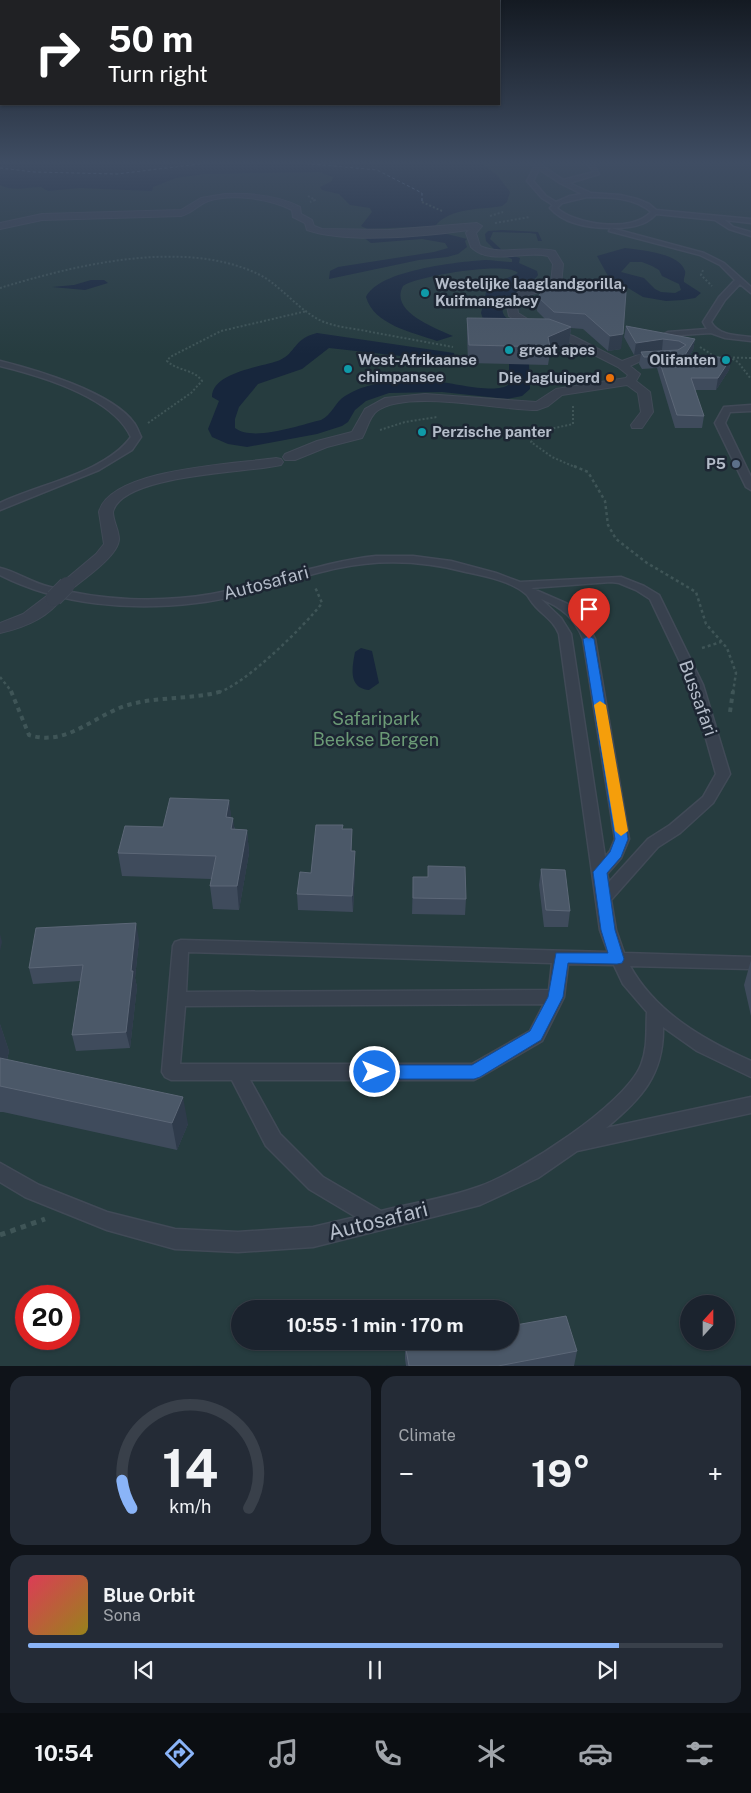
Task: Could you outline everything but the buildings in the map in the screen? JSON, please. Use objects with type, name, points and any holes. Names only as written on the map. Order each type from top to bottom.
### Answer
[{"type":"street","points":[[310,226],[310,228],[324,232],[368,233],[477,226]]},
{"type":"street","points":[[0,628],[27,620],[101,557],[112,544],[106,510],[111,501],[123,492],[140,484],[172,476],[290,461],[290,457],[322,444],[357,435],[372,408],[392,399],[430,397],[522,406],[541,405],[558,392],[577,391],[629,381],[634,374],[622,365],[569,338],[545,332],[524,323],[513,314],[512,306],[522,294],[556,285],[560,268],[557,261],[549,253],[530,250],[488,255],[475,250],[471,233],[477,226]]},
{"type":"street","points":[[622,365],[641,357],[676,357]]},
{"type":"street","points":[[629,381],[644,392],[646,402],[647,412],[637,425]]},
{"type":"lane","points":[[595,226],[679,248],[717,261],[751,292]]},
{"type":"lane","points":[[728,226],[751,234]]},
{"type":"lane","points":[[655,235],[679,248]]},
{"type":"lane","points":[[712,331],[707,322],[722,300],[739,281]]},
{"type":"lane","points":[[668,334],[712,331],[725,336],[751,339]]},
{"type":"lane","points":[[0,363],[50,379],[96,400],[124,418],[135,432],[134,441],[128,449],[108,462],[0,506]]},
{"type":"lane","points":[[751,408],[727,409],[720,423],[751,487]]},
{"type":"lane","name":"Autosafari","points":[[0,571],[46,589],[89,597],[173,602],[254,590],[302,574],[361,561],[416,560],[466,568],[553,599],[572,611],[582,623],[589,639],[622,839],[616,854],[600,872]]},
{"type":"lane","name":"Bussafari","points":[[516,585],[611,578],[640,588],[655,597],[697,685],[723,774],[708,800],[676,829],[653,843],[640,854],[604,898]]},
{"type":"lane","name":"Autosafari","points":[[530,592],[539,604],[555,617],[565,634],[608,930],[617,959],[655,1012],[693,1042],[751,1070]]},
{"type":"lane","points":[[561,957],[556,997],[536,1036],[474,1072],[171,1072],[181,946],[561,957],[751,963]]},
{"type":"lane","points":[[177,999],[556,997]]},
{"type":"lane","points":[[573,1143],[626,1098],[646,1075],[653,1055],[655,1012]]},
{"type":"lane","points":[[237,1072],[273,1140],[316,1183],[378,1220]]},
{"type":"lane","name":"Autosafari","points":[[0,1172],[32,1191],[107,1221],[176,1238],[238,1242],[313,1237],[480,1196],[532,1172],[573,1143],[751,1105]]},
{"type":"path","points":[[0,288],[56,272],[93,265],[131,260],[196,256],[235,264],[264,276],[275,283],[307,312],[329,324],[453,347]]},
{"type":"path","points":[[135,432],[191,393],[202,381],[198,375],[168,364],[170,357],[221,331],[307,312]]},
{"type":"path","points":[[676,357],[728,356],[751,358]]},
{"type":"path","points":[[728,356],[738,362],[751,379]]},
{"type":"path","points":[[577,391],[573,400],[573,424],[541,431],[531,442],[552,457],[588,472],[605,501],[608,525],[616,539],[647,563],[696,592],[706,624],[727,648],[736,673],[730,712]]},
{"type":"path","points":[[357,435],[363,436],[405,422],[443,417]]},
{"type":"path","points":[[0,677],[14,695],[29,735],[39,740],[54,740],[73,733],[92,720],[118,708],[137,703],[207,695],[229,688],[251,675],[272,652],[314,616],[322,603],[319,592],[302,574]]},
{"type":"path","points":[[702,648],[721,642]]},
{"type":"path","points":[[0,1235],[74,1208]]},
{"type":"green space","name":"Safaripark Beekse Bergen","points":[[0,226],[751,226],[751,1365],[0,1366]]},
{"type":"water","points":[[361,226],[435,226],[367,229]]},
{"type":"water","points":[[488,231],[538,232],[542,241],[538,241],[536,234],[493,232],[490,239],[504,252],[498,253],[486,241],[485,234]]},
{"type":"water","points":[[439,232],[467,239],[465,241],[467,247],[458,254],[447,257],[419,260],[329,279],[330,271],[338,267],[434,252],[448,248],[445,243],[422,239],[371,243],[363,237]]},
{"type":"water","points":[[625,248],[668,256],[682,265],[685,271],[684,282],[701,293],[695,298],[683,300],[666,301],[643,297],[608,276],[597,256]],"holes":[[[630,262],[642,262],[659,270],[662,276],[679,284],[681,290],[675,293],[661,292],[644,278],[621,272]]]},
{"type":"water","points":[[507,254],[520,258],[519,263],[537,271],[538,275],[505,303],[503,309],[505,316],[513,322],[483,319],[481,313],[487,288],[518,273],[510,270],[480,269],[462,271],[425,278],[403,286],[400,295],[408,311],[426,324],[453,336],[437,341],[406,331],[385,321],[370,307],[366,297],[374,288],[386,280],[402,274],[438,265],[472,261],[512,262],[512,259],[502,255]]},
{"type":"water","points":[[91,280],[104,280],[108,283],[85,290],[52,287],[74,285]]},
{"type":"water","points":[[317,333],[454,353],[455,362],[329,348],[302,369],[258,384],[239,407],[235,419],[235,428],[243,432],[265,433],[321,420],[345,396],[355,390],[390,382],[439,382],[476,388],[503,387],[509,384],[509,364],[529,364],[530,389],[522,396],[507,399],[442,392],[389,393],[366,401],[355,410],[348,422],[342,426],[317,434],[247,447],[228,444],[212,437],[208,429],[219,401],[212,397],[214,389],[220,382],[229,376],[280,360],[289,354],[303,339]]},
{"type":"water","points":[[361,648],[372,651],[379,683],[369,690],[358,685],[353,676],[355,652]]},
{"type":"slow traffic","points":[[600,705],[621,831]]},
{"type":"place","name":"Westelijke laaglandgorilla, Kuifmangabey","points":[[425,293]]},
{"type":"place","name":"great apes","points":[[509,350]]},
{"type":"place","name":"Olifanten","points":[[726,360]]},
{"type":"place","name":"West-Afrikaanse chimpansee","points":[[348,369]]},
{"type":"place","name":"Die Jagluiperd","points":[[610,378]]},
{"type":"place","name":"Perzische panter","points":[[422,432]]},
{"type":"place","name":"P5","points":[[736,464]]},
{"type":"route","points":[[375,1072],[474,1072],[536,1036],[556,997],[561,957],[617,959],[608,930],[600,872],[616,854],[622,839],[589,639]]}]
